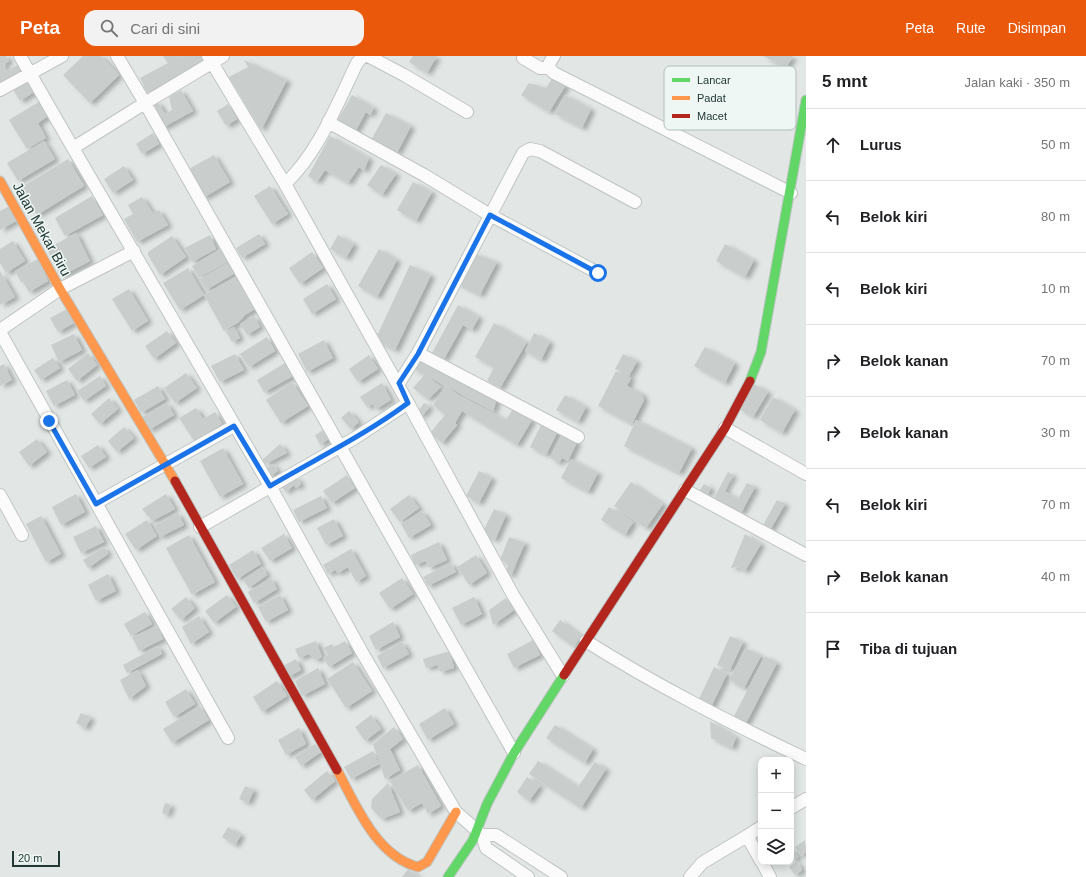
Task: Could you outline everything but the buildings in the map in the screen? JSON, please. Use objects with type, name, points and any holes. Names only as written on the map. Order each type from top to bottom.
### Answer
[{"type":"street","points":[[20,56],[134,250],[234,426],[270,486],[363,654],[456,812],[479,833],[486,848],[528,877]]},
{"type":"street","points":[[0,90],[62,56]]},
{"type":"street","points":[[117,56],[514,753]]},
{"type":"street","points":[[73,148],[145,103],[210,59],[223,56]]},
{"type":"street","points":[[285,184],[302,167],[328,122],[357,63],[363,56]]},
{"type":"street","points":[[368,56],[467,112]]},
{"type":"street","points":[[549,68],[550,62],[554,56]]},
{"type":"street","points":[[523,58],[540,68],[549,68],[554,73],[664,129]]},
{"type":"street","points":[[210,59],[285,184],[399,383],[408,403],[513,595],[563,676]]},
{"type":"street","points":[[448,877],[479,833],[486,804],[514,753],[725,428],[748,385],[761,352],[791,194],[806,100]]},
{"type":"street","points":[[328,122],[424,175],[490,215],[598,273]]},
{"type":"street","points":[[666,130],[791,194]]},
{"type":"street","points":[[399,383],[418,354],[523,153],[530,149],[540,151],[635,202]]},
{"type":"street","name":"Jalan Mekar Biru","points":[[0,181],[60,289],[166,465],[365,821],[384,845],[414,866],[422,866],[427,862],[456,812]]},
{"type":"street","points":[[134,250],[60,289],[0,331],[228,738]]},
{"type":"street","points":[[418,354],[578,437]]},
{"type":"street","points":[[200,527],[388,418],[408,403]]},
{"type":"street","points":[[96,504],[234,426]]},
{"type":"street","points":[[725,428],[806,474]]},
{"type":"street","points":[[685,490],[806,555]]},
{"type":"street","points":[[0,495],[22,535]]},
{"type":"street","points":[[586,641],[638,674],[691,703],[806,759]]},
{"type":"street","points":[[794,806],[806,799]]},
{"type":"street","points":[[690,877],[702,863],[758,829]]},
{"type":"street","points":[[479,833],[496,835],[560,877]]},
{"type":"street","points":[[747,836],[758,856]]},
{"type":"street","points":[[763,865],[770,877]]},
{"type":"traffic: fast","points":[[750,381],[761,352],[806,100]]},
{"type":"traffic: fast","points":[[448,877],[473,840],[487,804],[514,753],[564,675]]},
{"type":"traffic: slow","points":[[0,181],[60,289],[175,481]]},
{"type":"traffic: slow","points":[[337,770],[360,813],[379,841],[390,852],[403,861],[418,867],[427,862],[456,812]]},
{"type":"traffic: jam","points":[[564,675],[725,428],[750,381]]},
{"type":"traffic: jam","points":[[175,481],[337,770]]},
{"type":"route","points":[[49,421],[96,504],[234,426],[270,486],[388,418],[408,403],[399,383],[418,354],[490,215],[598,273]]}]
